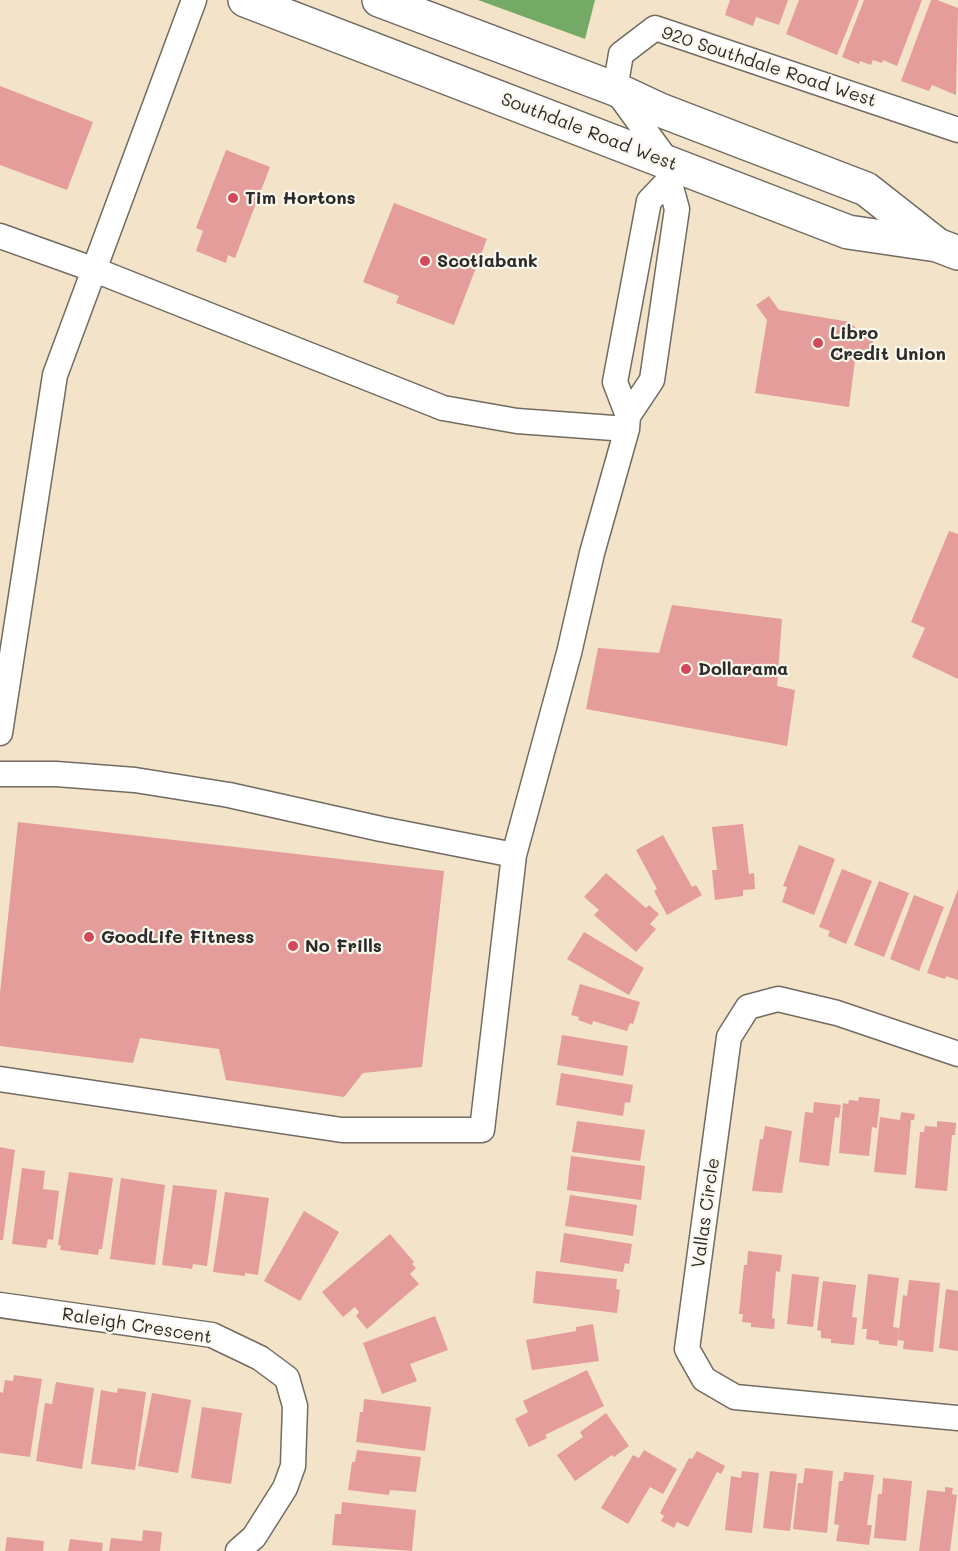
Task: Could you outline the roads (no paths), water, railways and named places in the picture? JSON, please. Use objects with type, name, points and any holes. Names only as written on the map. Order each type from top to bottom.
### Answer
[{"type":"main road","name":"Southdale Road West","points":[[245,0],[668,171],[848,232],[948,249]]},
{"type":"main road","name":"Southdale Road West","points":[[379,0],[615,89],[660,110],[866,189],[948,249]]},
{"type":"street","points":[[0,733],[55,375],[194,0]]},
{"type":"street","name":"920 Southdale Road West","points":[[615,89],[621,54],[655,28],[958,130]]},
{"type":"street","points":[[0,1079],[342,1130],[482,1130],[514,855],[628,423],[652,380],[677,209],[668,171],[615,89]]},
{"type":"street","points":[[628,423],[615,382],[649,201],[668,171]]},
{"type":"street","points":[[0,236],[95,270],[443,408],[517,421],[628,423]]},
{"type":"street","points":[[0,774],[56,774],[146,782],[229,795],[370,827],[514,855]]},
{"type":"street","name":"Vallas Circle","points":[[958,1054],[837,1013],[778,999],[748,1007],[729,1037],[687,1349],[704,1379],[735,1397],[958,1418]]},
{"type":"street","name":"Raleigh Crescent","points":[[0,1305],[212,1335],[260,1358],[287,1378],[295,1406],[292,1466],[285,1488],[254,1537],[238,1551]]},
{"type":"place","name":"Tim Hortons","points":[[233,198]]},
{"type":"place","name":"Scotiabank","points":[[425,261]]},
{"type":"place","name":"Libro Credit Union","points":[[818,343]]},
{"type":"place","name":"Dollarama","points":[[686,669]]},
{"type":"place","name":"GoodLife Fitness","points":[[89,937]]},
{"type":"place","name":"No Frills","points":[[293,946]]}]
